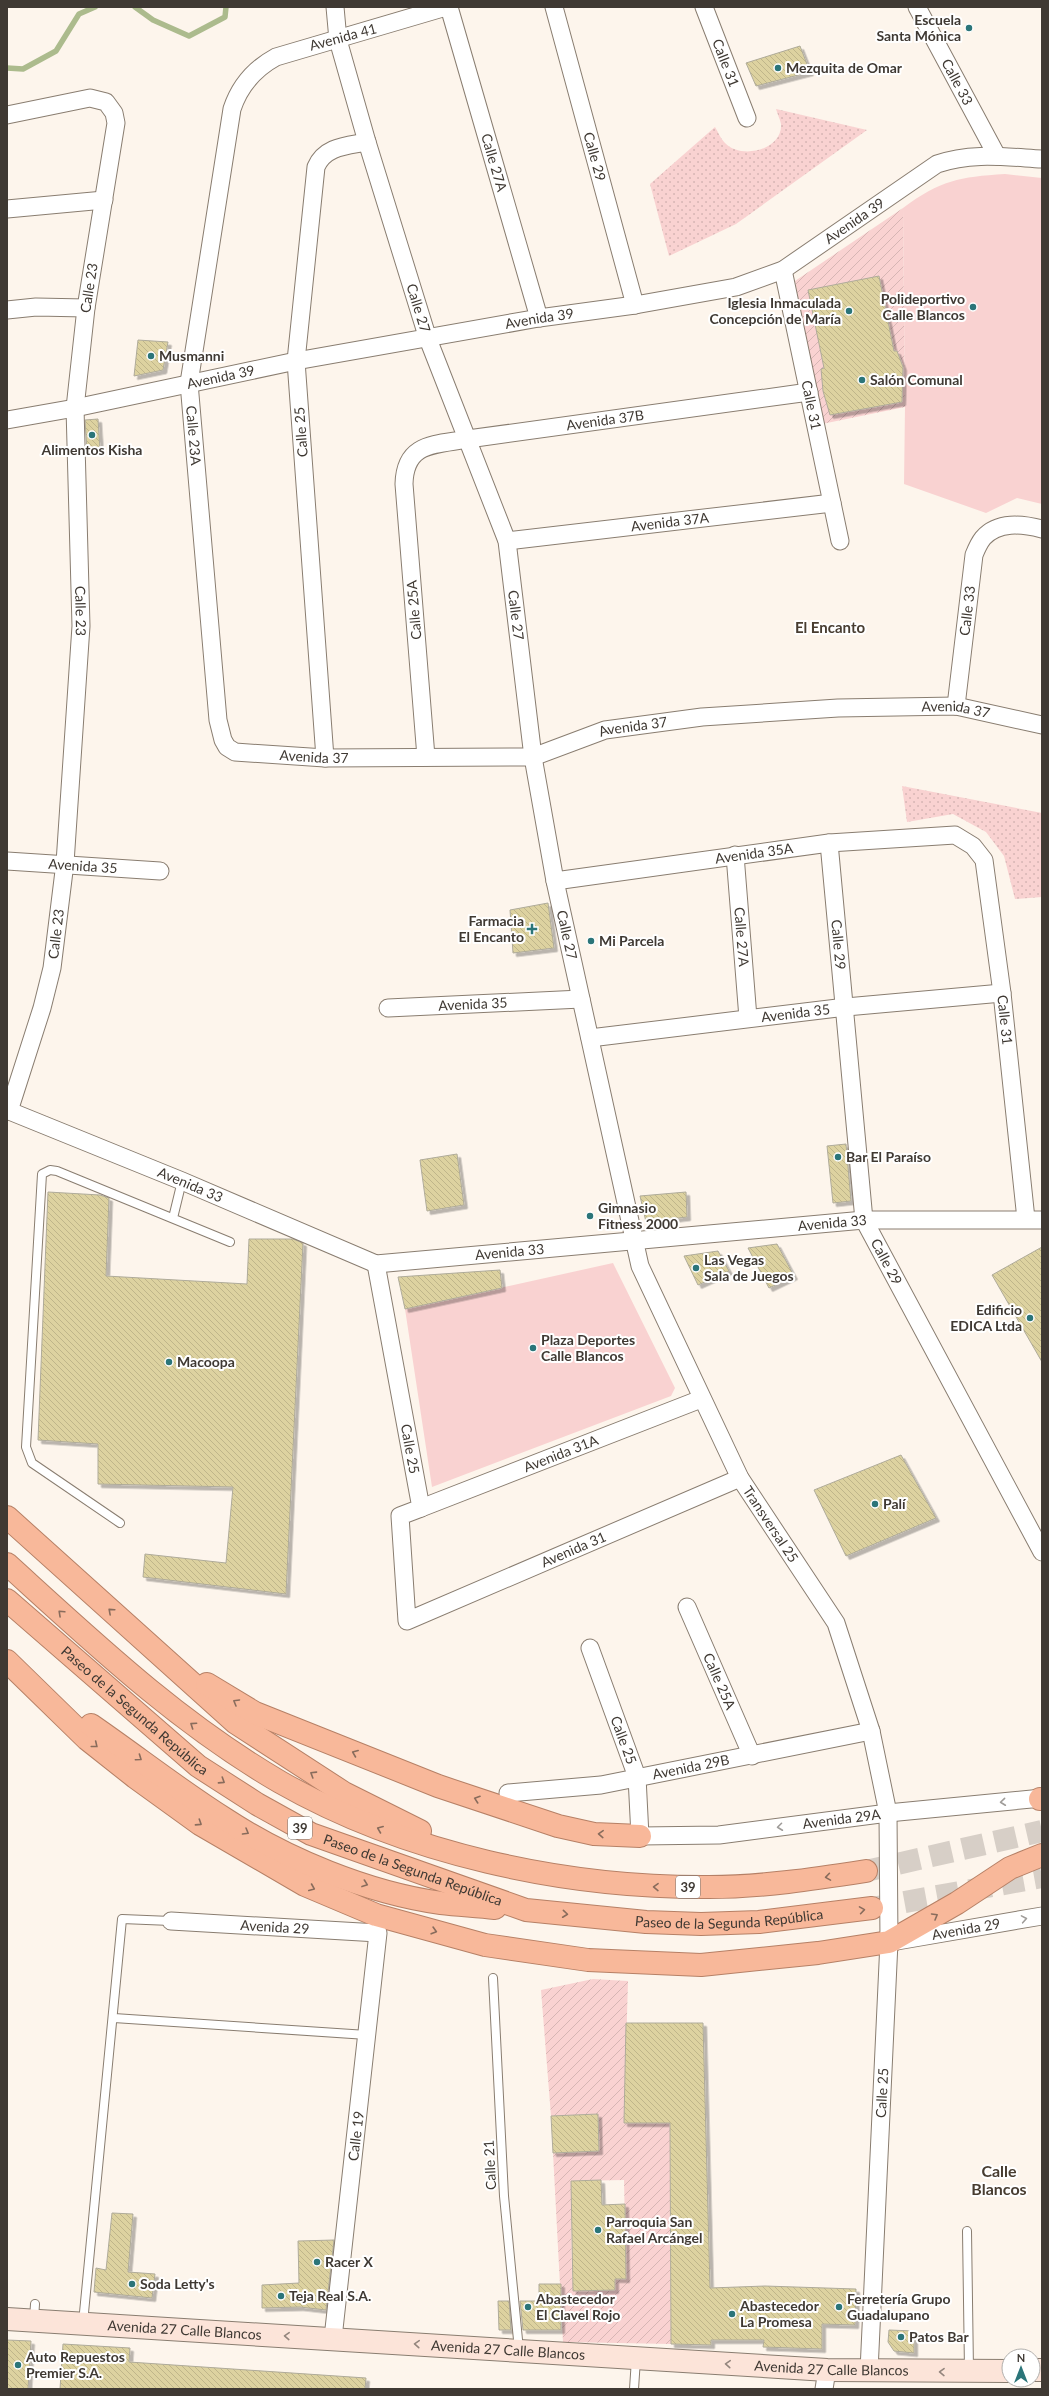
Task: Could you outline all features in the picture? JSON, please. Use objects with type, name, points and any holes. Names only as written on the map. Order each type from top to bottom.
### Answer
[{"type":"highway","points":[[7,1517],[230,1718],[282,1755],[344,1793],[471,1856]]},
{"type":"highway","name":"Paseo de la Segunda República","points":[[7,1564],[121,1668],[188,1721],[279,1781],[338,1812],[394,1834],[471,1856],[550,1874],[648,1886],[757,1886],[796,1882],[866,1871]]},
{"type":"highway","name":"Paseo de la Segunda República","points":[[7,1600],[105,1687],[198,1766],[256,1804],[311,1834],[526,1910],[646,1922],[701,1924],[759,1922],[872,1908]]},
{"type":"highway","points":[[140,1638],[220,1693],[255,1713],[438,1786],[558,1826],[594,1834],[640,1836]]},
{"type":"highway","points":[[7,1661],[88,1739],[135,1777],[200,1824],[305,1885],[376,1915],[486,1945],[588,1960],[701,1965],[818,1953],[889,1942],[957,1903],[1010,1868],[1042,1855]]},
{"type":"highway","points":[[27,1679],[225,1820],[277,1849],[319,1868],[384,1891],[440,1903],[526,1910]]},
{"type":"main road","name":"Avenida 27 Calle Blancos","points":[[7,2319],[34,2312],[83,2324],[333,2338],[636,2358],[825,2380],[869,2371],[1001,2371]]},
{"type":"street","name":"Calle 27","points":[[335,7],[338,40],[367,142],[428,339],[507,541],[533,757],[555,881],[633,1241]]},
{"type":"street","name":"Avenida 41","points":[[247,80],[263,64],[292,51],[338,40],[447,7]]},
{"type":"street","name":"Calle 27A","points":[[447,7],[540,318]]},
{"type":"street","name":"Calle 29","points":[[554,7],[635,306]]},
{"type":"street","name":"Calle 31","points":[[704,7],[747,118]]},
{"type":"street","name":"Calle 33","points":[[917,7],[997,156]]},
{"type":"street","name":"Calle 23A","points":[[228,747],[223,740],[218,720],[189,383],[230,121],[236,98],[247,80]]},
{"type":"street","name":"Calle 23","points":[[7,114],[90,98],[106,102],[111,106],[116,123],[86,308],[75,408],[81,626],[65,863],[52,968],[42,1008],[8,1111]]},
{"type":"street","name":"Calle 25","points":[[325,758],[296,361],[316,167],[325,153],[335,148],[367,142]]},
{"type":"street","name":"Avenida 39","points":[[7,420],[75,408],[296,361],[428,339],[540,318],[635,306],[736,287],[783,270],[937,164],[954,158],[997,156],[1042,159]]},
{"type":"street","points":[[7,209],[104,200]]},
{"type":"street","name":"Calle 31","points":[[783,270],[840,541]]},
{"type":"street","points":[[7,310],[36,307],[86,308]]},
{"type":"street","name":"Avenida 37B","points":[[407,462],[413,454],[424,449],[468,439],[809,392]]},
{"type":"street","name":"Calle 25A","points":[[407,462],[404,472],[404,496],[426,758]]},
{"type":"street","name":"Avenida 37A","points":[[507,541],[832,503]]},
{"type":"street","name":"Calle 33","points":[[956,706],[974,555],[983,538],[1000,527],[1023,524],[1042,529]]},
{"type":"street","name":"Avenida 37","points":[[228,747],[244,754],[325,758],[533,757],[605,730],[702,717],[838,708],[956,706],[1042,725]]},
{"type":"street","name":"Calle 31","points":[[955,835],[973,846],[984,860],[1034,1219]]},
{"type":"street","name":"Avenida 35A","points":[[555,881],[829,843],[955,835]]},
{"type":"street","name":"Calle 29","points":[[829,843],[846,1007],[864,1220],[1042,1552]]},
{"type":"street","name":"Calle 27A","points":[[735,855],[748,1018]]},
{"type":"street","name":"Avenida 35","points":[[7,861],[65,863],[160,871]]},
{"type":"street","name":"Avenida 35","points":[[590,1038],[846,1007],[1002,993]]},
{"type":"street","name":"Avenida 35","points":[[388,1008],[581,999]]},
{"type":"street","name":"Avenida 33","points":[[8,1111],[182,1181],[376,1264],[864,1220],[1034,1219]]},
{"type":"street","name":"Transversal 25","points":[[633,1241],[640,1266],[701,1399],[740,1478],[836,1623],[871,1731],[888,1814]]},
{"type":"street","name":"Calle 25","points":[[376,1264],[420,1508]]},
{"type":"street","name":"Avenida 31A","points":[[420,1508],[701,1399]]},
{"type":"street","name":"Avenida 31","points":[[420,1508],[400,1516],[407,1621],[740,1478]]},
{"type":"street","name":"Calle 25A","points":[[687,1607],[752,1756]]},
{"type":"street","name":"Calle 25","points":[[590,1648],[637,1777],[640,1836]]},
{"type":"street","name":"Avenida 29B","points":[[508,1793],[601,1785],[871,1731]]},
{"type":"street","name":"Avenida 29A","points":[[640,1836],[719,1835],[888,1814],[1041,1799]]},
{"type":"street","name":"Calle 25","points":[[869,2371],[889,1942],[888,1814]]},
{"type":"street","name":"Avenida 29","points":[[889,1942],[1042,1916]]},
{"type":"street","name":"Avenida 29","points":[[171,1921],[378,1933]]},
{"type":"street","name":"Calle 19","points":[[333,2338],[378,1933]]},
{"type":"lane","points":[[120,1523],[32,1463],[28,1457],[26,1447],[40,1178],[45,1172],[57,1171],[230,1242]]},
{"type":"lane","points":[[173,1218],[182,1181]]},
{"type":"lane","points":[[83,2324],[114,2018],[122,1919],[171,1921]]},
{"type":"lane","name":"Calle 21","points":[[493,1978],[504,2196],[519,2350]]},
{"type":"lane","points":[[114,2018],[367,2036]]},
{"type":"lane","points":[[966,2231],[969,2372]]},
{"type":"lane","points":[[634,2389],[636,2358]]},
{"type":"shaded area","points":[[776,109],[867,130],[736,224],[669,256],[650,184],[715,127],[725,143],[732,148],[741,151],[750,151],[760,150],[768,146],[780,133],[781,124]]},
{"type":"shaded area","name":"Polideportivo Calle Blancos","points":[[1005,174],[1042,178],[1042,504],[1017,498],[986,513],[904,484],[905,407],[903,208],[928,191],[951,182],[975,177]]},
{"type":"shaded area","points":[[903,208],[905,407],[822,424],[795,281]]},
{"type":"shaded area","points":[[902,786],[1042,813],[1042,897],[1015,899],[1004,856],[986,832],[953,814],[907,822]]},
{"type":"shaded area","name":"Plaza Deportes Calle Blancos","points":[[613,1263],[675,1388],[671,1396],[432,1487],[405,1309]]},
{"type":"shaded area","points":[[593,1979],[628,1981],[624,2122],[670,2123],[671,2344],[563,2342],[553,2153],[599,2151],[598,2114],[551,2116],[541,1990]],"holes":[[[624,2180],[626,2278],[615,2279],[615,2290],[584,2291],[584,2280],[572,2280],[571,2181]]]},
{"type":"building","name":"Mezquita de Omar","points":[[800,46],[810,72],[756,86],[746,63]]},
{"type":"building","points":[[879,276],[894,351],[897,351],[903,367],[902,402],[830,415],[823,391],[821,369],[824,368],[808,290]]},
{"type":"building","name":"Musmanni","points":[[138,340],[168,342],[163,370],[134,376]]},
{"type":"building","name":"Alimentos Kisha","points":[[98,419],[100,450],[87,451],[85,420]]},
{"type":"building","name":"Farmacia El Encanto","points":[[548,903],[554,948],[513,953],[510,910]]},
{"type":"building","points":[[846,1144],[851,1201],[833,1203],[827,1146]]},
{"type":"building","points":[[457,1154],[464,1205],[427,1211],[420,1160]]},
{"type":"building","name":"Macoopa","points":[[48,1192],[100,1195],[109,1198],[106,1276],[247,1284],[249,1239],[293,1239],[303,1243],[286,1594],[143,1577],[145,1554],[226,1563],[233,1487],[98,1484],[98,1444],[38,1440]]},
{"type":"building","points":[[686,1192],[687,1217],[646,1222],[640,1196]]},
{"type":"building","points":[[777,1244],[794,1276],[769,1288],[748,1248]]},
{"type":"building","name":"Edificio EDICA Ltda","points":[[1042,1247],[1042,1362],[992,1275]]},
{"type":"building","points":[[718,1251],[729,1271],[698,1285],[684,1256]]},
{"type":"building","points":[[500,1270],[502,1288],[405,1309],[398,1277]]},
{"type":"building","name":"Palí","points":[[901,1455],[936,1518],[846,1556],[814,1490]]},
{"type":"building","points":[[626,2023],[703,2023],[710,2288],[765,2286],[856,2289],[855,2325],[822,2324],[822,2349],[763,2347],[764,2340],[711,2340],[711,2345],[671,2344],[670,2123],[624,2123]]},
{"type":"building","points":[[598,2114],[599,2151],[553,2153],[551,2116]]},
{"type":"building","name":"Parroquia San Rafael Arcángel","points":[[601,2180],[602,2205],[625,2204],[626,2279],[615,2279],[615,2290],[573,2291],[571,2181]]},
{"type":"building","points":[[112,2213],[133,2214],[128,2272],[155,2274],[152,2298],[94,2292],[96,2268],[106,2270]]},
{"type":"building","name":"Racer X","points":[[334,2240],[326,2310],[300,2307],[262,2308],[262,2285],[299,2283],[298,2241]]},
{"type":"building","points":[[539,2284],[561,2284],[561,2330],[523,2330],[520,2301],[539,2301]]},
{"type":"building","points":[[498,2301],[509,2301],[511,2330],[499,2330]]},
{"type":"building","name":"Patos Bar","points":[[889,2330],[914,2331],[914,2353],[894,2351],[888,2342]]},
{"type":"building","name":"Auto Repuestos Premier S.A.","points":[[7,2340],[31,2341],[28,2389],[7,2389]]},
{"type":"building","points":[[63,2344],[130,2348],[129,2362],[366,2378],[365,2389],[60,2389]]},
{"type":"waterway","points":[[7,68],[23,69],[56,51],[79,14],[95,7]]},
{"type":"waterway","points":[[135,7],[153,20],[189,36],[225,17],[226,7]]},
{"type":"tunnel","points":[[866,1871],[1042,1831]]},
{"type":"tunnel","points":[[872,1908],[1042,1877]]},
{"type":"place","name":"Escuela Santa Mónica","points":[[969,28]]},
{"type":"place","name":"Mezquita de Omar","points":[[778,68]]},
{"type":"place","name":"Polideportivo Calle Blancos","points":[[973,307]]},
{"type":"place","name":"Iglesia Inmaculada Concepción de María","points":[[849,311]]},
{"type":"place","name":"Musmanni","points":[[151,356]]},
{"type":"place","name":"Salón Comunal","points":[[862,380]]},
{"type":"place","name":"Alimentos Kisha","points":[[92,435]]},
{"type":"place","name":"Farmacia El Encanto","points":[[532,929]]},
{"type":"place","name":"Mi Parcela","points":[[591,941]]},
{"type":"place","name":"Bar El Paraíso","points":[[838,1157]]},
{"type":"place","name":"Gimnasio Fitness 2000","points":[[590,1216]]},
{"type":"place","name":"Las Vegas Sala de Juegos","points":[[696,1268]]},
{"type":"place","name":"Edificio EDICA Ltda","points":[[1030,1318]]},
{"type":"place","name":"Plaza Deportes Calle Blancos","points":[[533,1348]]},
{"type":"place","name":"Macoopa","points":[[169,1362]]},
{"type":"place","name":"Palí","points":[[875,1504]]},
{"type":"place","name":"Parroquia San Rafael Arcángel","points":[[598,2230]]},
{"type":"place","name":"Racer X","points":[[317,2262]]},
{"type":"place","name":"Soda Letty's","points":[[132,2284]]},
{"type":"place","name":"Teja Real S.A.","points":[[281,2296]]},
{"type":"place","name":"Abastecedor El Clavel Rojo","points":[[528,2307]]},
{"type":"place","name":"Ferretería Grupo Guadalupano","points":[[839,2307]]},
{"type":"place","name":"Abastecedor La Promesa","points":[[732,2314]]},
{"type":"place","name":"Patos Bar","points":[[901,2337]]},
{"type":"place","name":"Auto Repuestos Premier S.A.","points":[[18,2365]]},
{"type":"district","name":"El Encanto","points":[[830,628]]},
{"type":"district","name":"Calle Blancos","points":[[999,2180]]}]
